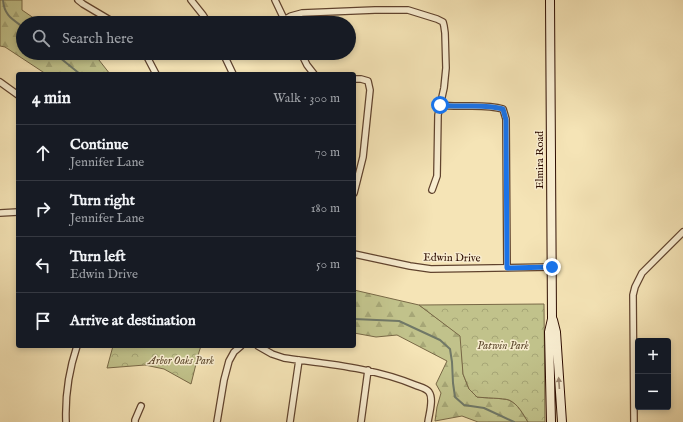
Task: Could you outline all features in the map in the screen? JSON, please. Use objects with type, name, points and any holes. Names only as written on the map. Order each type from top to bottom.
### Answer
[{"type":"main road","name":"Elmira Road","points":[[550,0],[552,319],[549,332],[551,422]]},
{"type":"main road","name":"Elmira Road","points":[[552,319],[556,332],[562,422]]},
{"type":"street","points":[[78,0],[103,16]]},
{"type":"street","points":[[191,0],[204,16]]},
{"type":"street","points":[[275,0],[283,16]]},
{"type":"street","points":[[291,16],[302,13],[391,9],[408,10],[443,22],[446,68],[444,88],[438,115],[437,176],[432,190]]},
{"type":"street","points":[[148,60],[155,72]]},
{"type":"street","points":[[226,60],[232,72]]},
{"type":"street","points":[[304,60],[312,72]]},
{"type":"street","points":[[356,79],[368,81],[370,90],[363,157],[356,179]]},
{"type":"street","points":[[0,82],[16,94]]},
{"type":"street","points":[[440,105],[495,106],[503,109],[506,120],[507,268]]},
{"type":"street","points":[[0,213],[16,212]]},
{"type":"street","points":[[634,422],[633,295],[635,287],[642,273],[683,232]]},
{"type":"street","name":"Edwin Drive","points":[[356,254],[410,266],[431,268],[552,267]]},
{"type":"street","points":[[66,422],[67,395],[77,348]]},
{"type":"street","points":[[217,422],[229,361],[238,348]]},
{"type":"street","points":[[262,348],[272,354],[284,358],[368,370],[408,382],[427,391],[430,395],[431,401],[428,422]]},
{"type":"street","points":[[290,422],[299,360]]},
{"type":"street","points":[[361,422],[368,370]]},
{"type":"street","points":[[135,422],[140,406]]},
{"type":"green space","points":[[0,0],[22,0],[22,10],[31,16],[16,16],[16,54],[5,47],[0,46]]},
{"type":"green space","points":[[25,60],[99,60],[108,72],[43,72]]},
{"type":"green space","points":[[356,290],[419,305],[461,336],[463,374],[469,389],[477,397],[509,400],[515,404],[528,422],[478,422],[462,416],[435,421],[441,393],[436,384],[447,361],[397,335],[376,337],[356,333]]},
{"type":"green space","name":"Patwin Park","points":[[544,304],[545,422],[528,422],[518,407],[509,400],[477,397],[469,389],[463,374],[460,336],[419,305]]},
{"type":"green space","name":"Arbor Oaks Park","points":[[112,348],[200,348],[191,384],[164,369],[145,365],[107,368]]},
{"type":"waterway","points":[[3,0],[7,13],[16,22]]},
{"type":"waterway","points":[[63,60],[78,72]]},
{"type":"waterway","points":[[356,319],[399,321],[440,340],[450,349],[455,397],[464,405],[484,408],[514,422]]},
{"type":"route","points":[[440,105],[495,106],[503,109],[506,120],[507,268],[552,267]]}]
